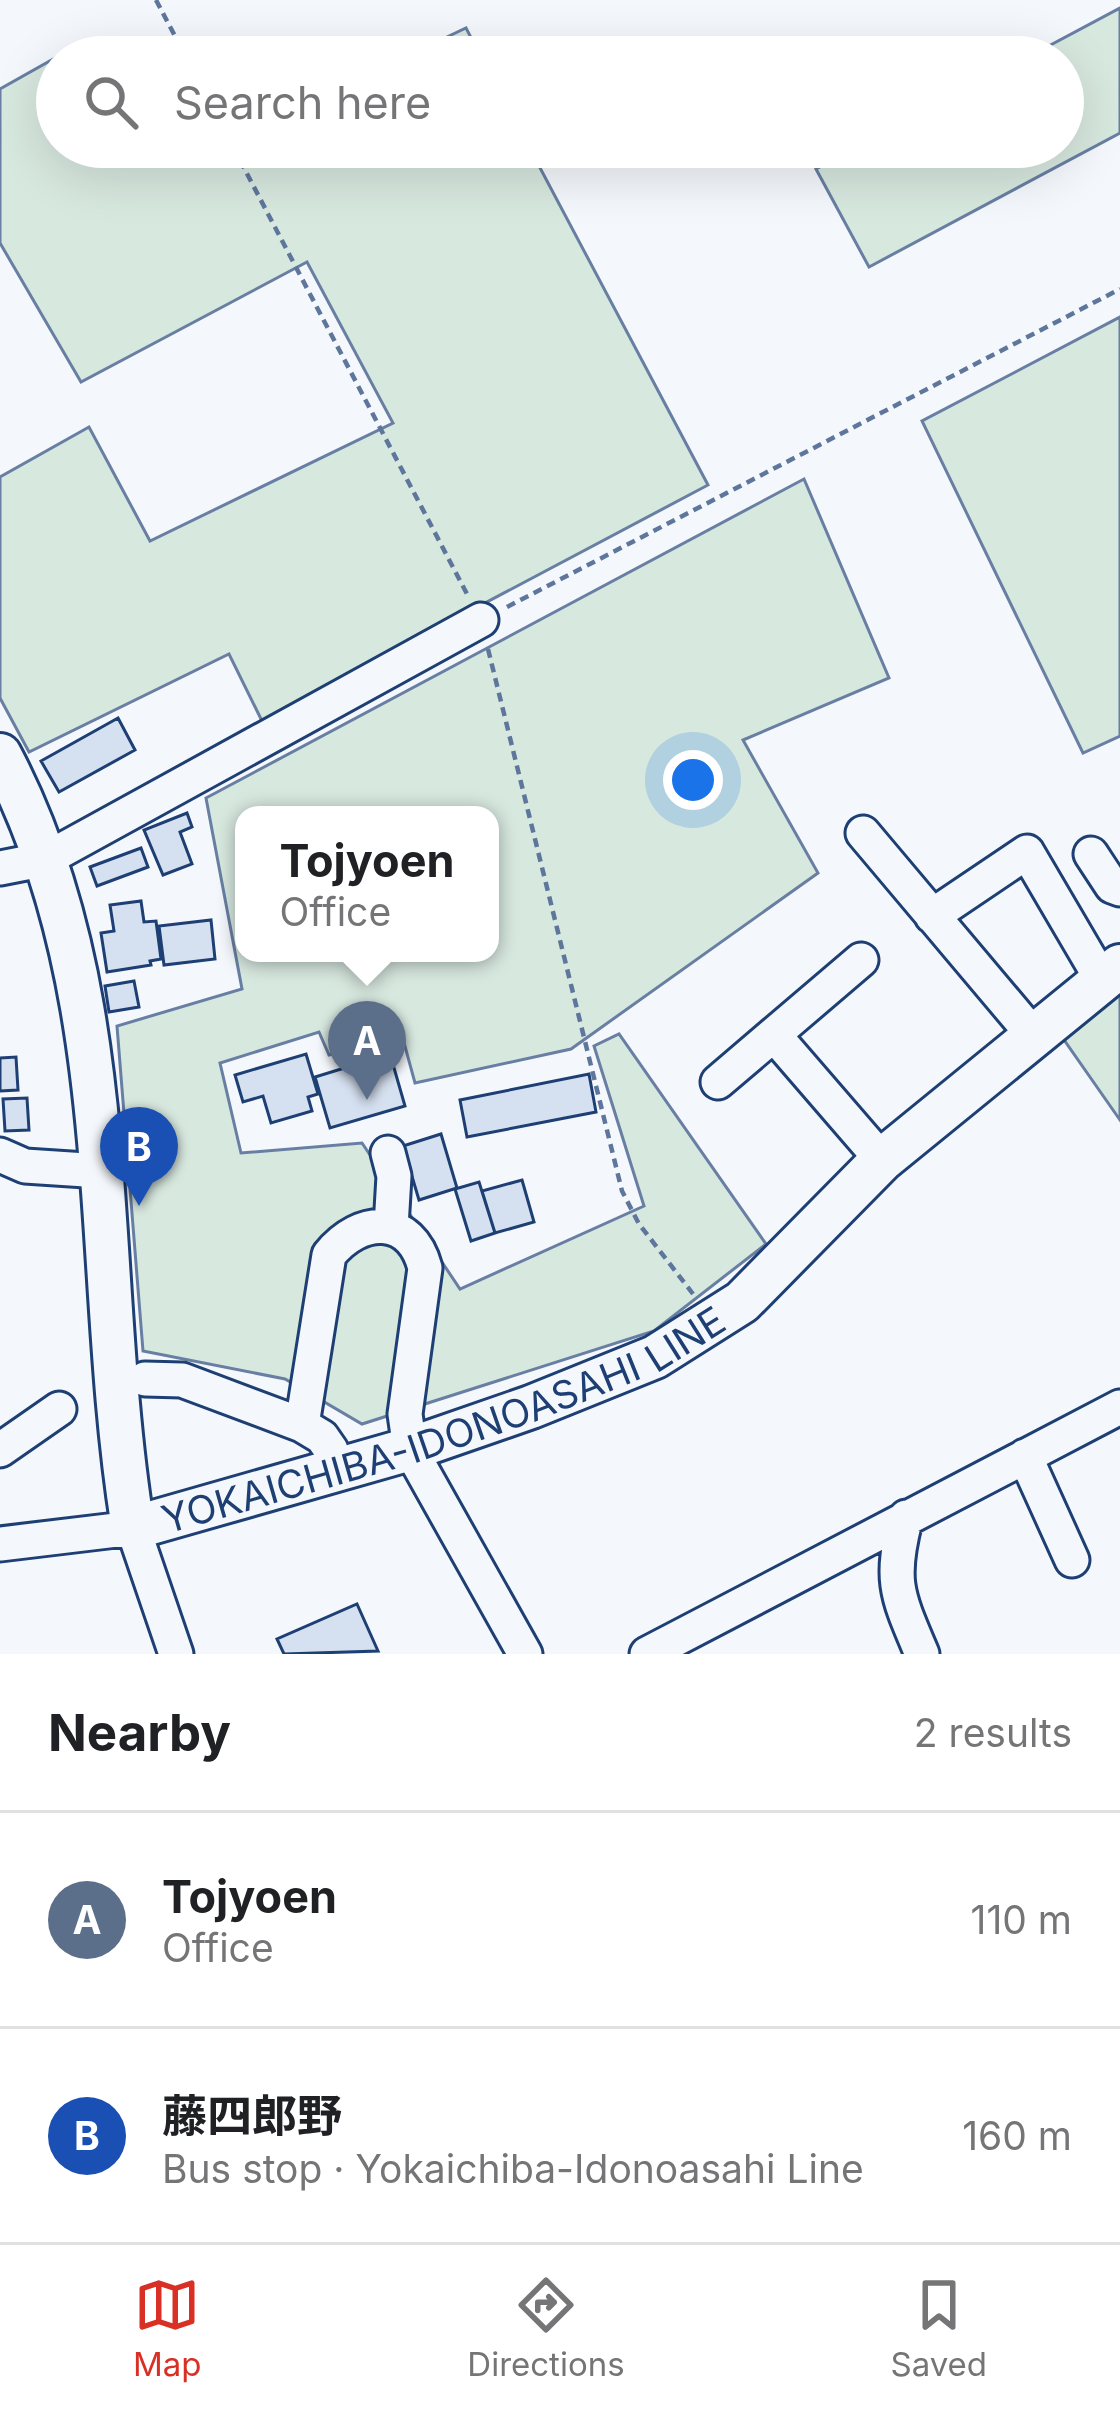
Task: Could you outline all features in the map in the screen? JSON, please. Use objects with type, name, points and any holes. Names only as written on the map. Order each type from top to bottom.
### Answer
[{"type":"main road","name":"YOKAICHIBA-IDONOASAHI LINE","points":[[0,754],[46,859],[88,1026],[107,1293],[133,1528],[410,1448],[531,1407],[655,1357],[742,1302],[882,1160],[1111,973]]},
{"type":"street","points":[[0,868],[46,859],[481,620]]},
{"type":"street","points":[[863,833],[1034,1036]]},
{"type":"street","points":[[932,916],[1027,852],[1111,973]]},
{"type":"street","points":[[1091,854],[1112,886],[1120,889]]},
{"type":"street","points":[[718,1082],[861,960]]},
{"type":"street","points":[[774,1034],[882,1160]]},
{"type":"street","points":[[388,1153],[394,1175],[391,1227]]},
{"type":"street","points":[[0,1155],[26,1166],[101,1171]]},
{"type":"street","points":[[302,1425],[329,1255],[342,1238],[364,1227],[405,1232],[421,1250],[425,1268],[405,1414],[410,1448],[525,1654]]},
{"type":"street","points":[[145,1379],[182,1380],[302,1425],[332,1450],[336,1471]]},
{"type":"street","points":[[646,1654],[1120,1408]]},
{"type":"street","points":[[0,1450],[59,1409]]},
{"type":"street","points":[[1025,1456],[1072,1560]]},
{"type":"street","points":[[906,1517],[895,1560],[897,1597],[922,1654]]},
{"type":"street","points":[[0,1544],[133,1528],[176,1654]]},
{"type":"path","points":[[156,0],[175,36]]},
{"type":"path","points":[[244,168],[481,620],[622,1191],[639,1224],[715,1322]]},
{"type":"path","points":[[481,620],[1120,290]]},
{"type":"shaded area","points":[[1120,8],[1120,133],[1084,152],[1084,36],[1067,36]]},
{"type":"shaded area","points":[[36,69],[36,168],[540,168],[708,485],[262,721],[229,654],[29,752],[0,698],[0,477],[89,427],[150,541],[393,423],[307,262],[81,382],[0,243],[0,89]]},
{"type":"shaded area","points":[[818,168],[1054,168],[869,267]]},
{"type":"shaded area","points":[[1120,317],[1120,736],[1083,753],[922,421]]},
{"type":"shaded area","points":[[804,479],[889,678],[743,740],[818,873],[571,1049],[415,1083],[403,1039],[329,1055],[319,1032],[220,1063],[241,1153],[362,1143],[460,1289],[644,1206],[594,1046],[619,1034],[766,1244],[654,1331],[362,1424],[285,1379],[143,1351],[117,1026],[242,989],[237,962],[499,962],[499,806],[235,806],[235,952],[206,798]]},
{"type":"shaded area","points":[[1120,991],[1120,1120],[1060,1034]]},
{"type":"building","points":[[118,718],[135,750],[59,792],[41,761]]},
{"type":"building","points":[[187,813],[192,827],[180,832],[192,864],[163,875],[144,830]]},
{"type":"building","points":[[141,848],[148,867],[97,886],[90,867]]},
{"type":"building","points":[[141,901],[144,922],[156,921],[161,959],[107,972],[101,933],[114,931],[110,905]]},
{"type":"building","points":[[211,920],[215,959],[164,965],[159,926]]},
{"type":"building","points":[[134,981],[139,1007],[109,1012],[105,986]]},
{"type":"building","points":[[306,1054],[318,1094],[308,1097],[312,1111],[271,1123],[263,1096],[243,1102],[235,1075]]},
{"type":"building","points":[[390,1054],[405,1106],[330,1128],[315,1077]]},
{"type":"building","points":[[16,1057],[18,1090],[0,1091],[0,1058]]},
{"type":"building","points":[[589,1074],[596,1112],[467,1137],[460,1100]]},
{"type":"building","points":[[27,1098],[29,1130],[5,1131],[3,1099]]},
{"type":"building","points":[[441,1134],[457,1188],[419,1200],[403,1146]]},
{"type":"building","points":[[522,1180],[534,1222],[495,1233],[482,1191]]},
{"type":"building","points":[[479,1182],[495,1233],[471,1241],[455,1189]]},
{"type":"building","points":[[357,1604],[378,1651],[284,1654],[277,1639]]},
{"type":"place","name":"Tojyoen","points":[[367,1100]]},
{"type":"place","name":"藤四郎野","points":[[139,1206]]}]
